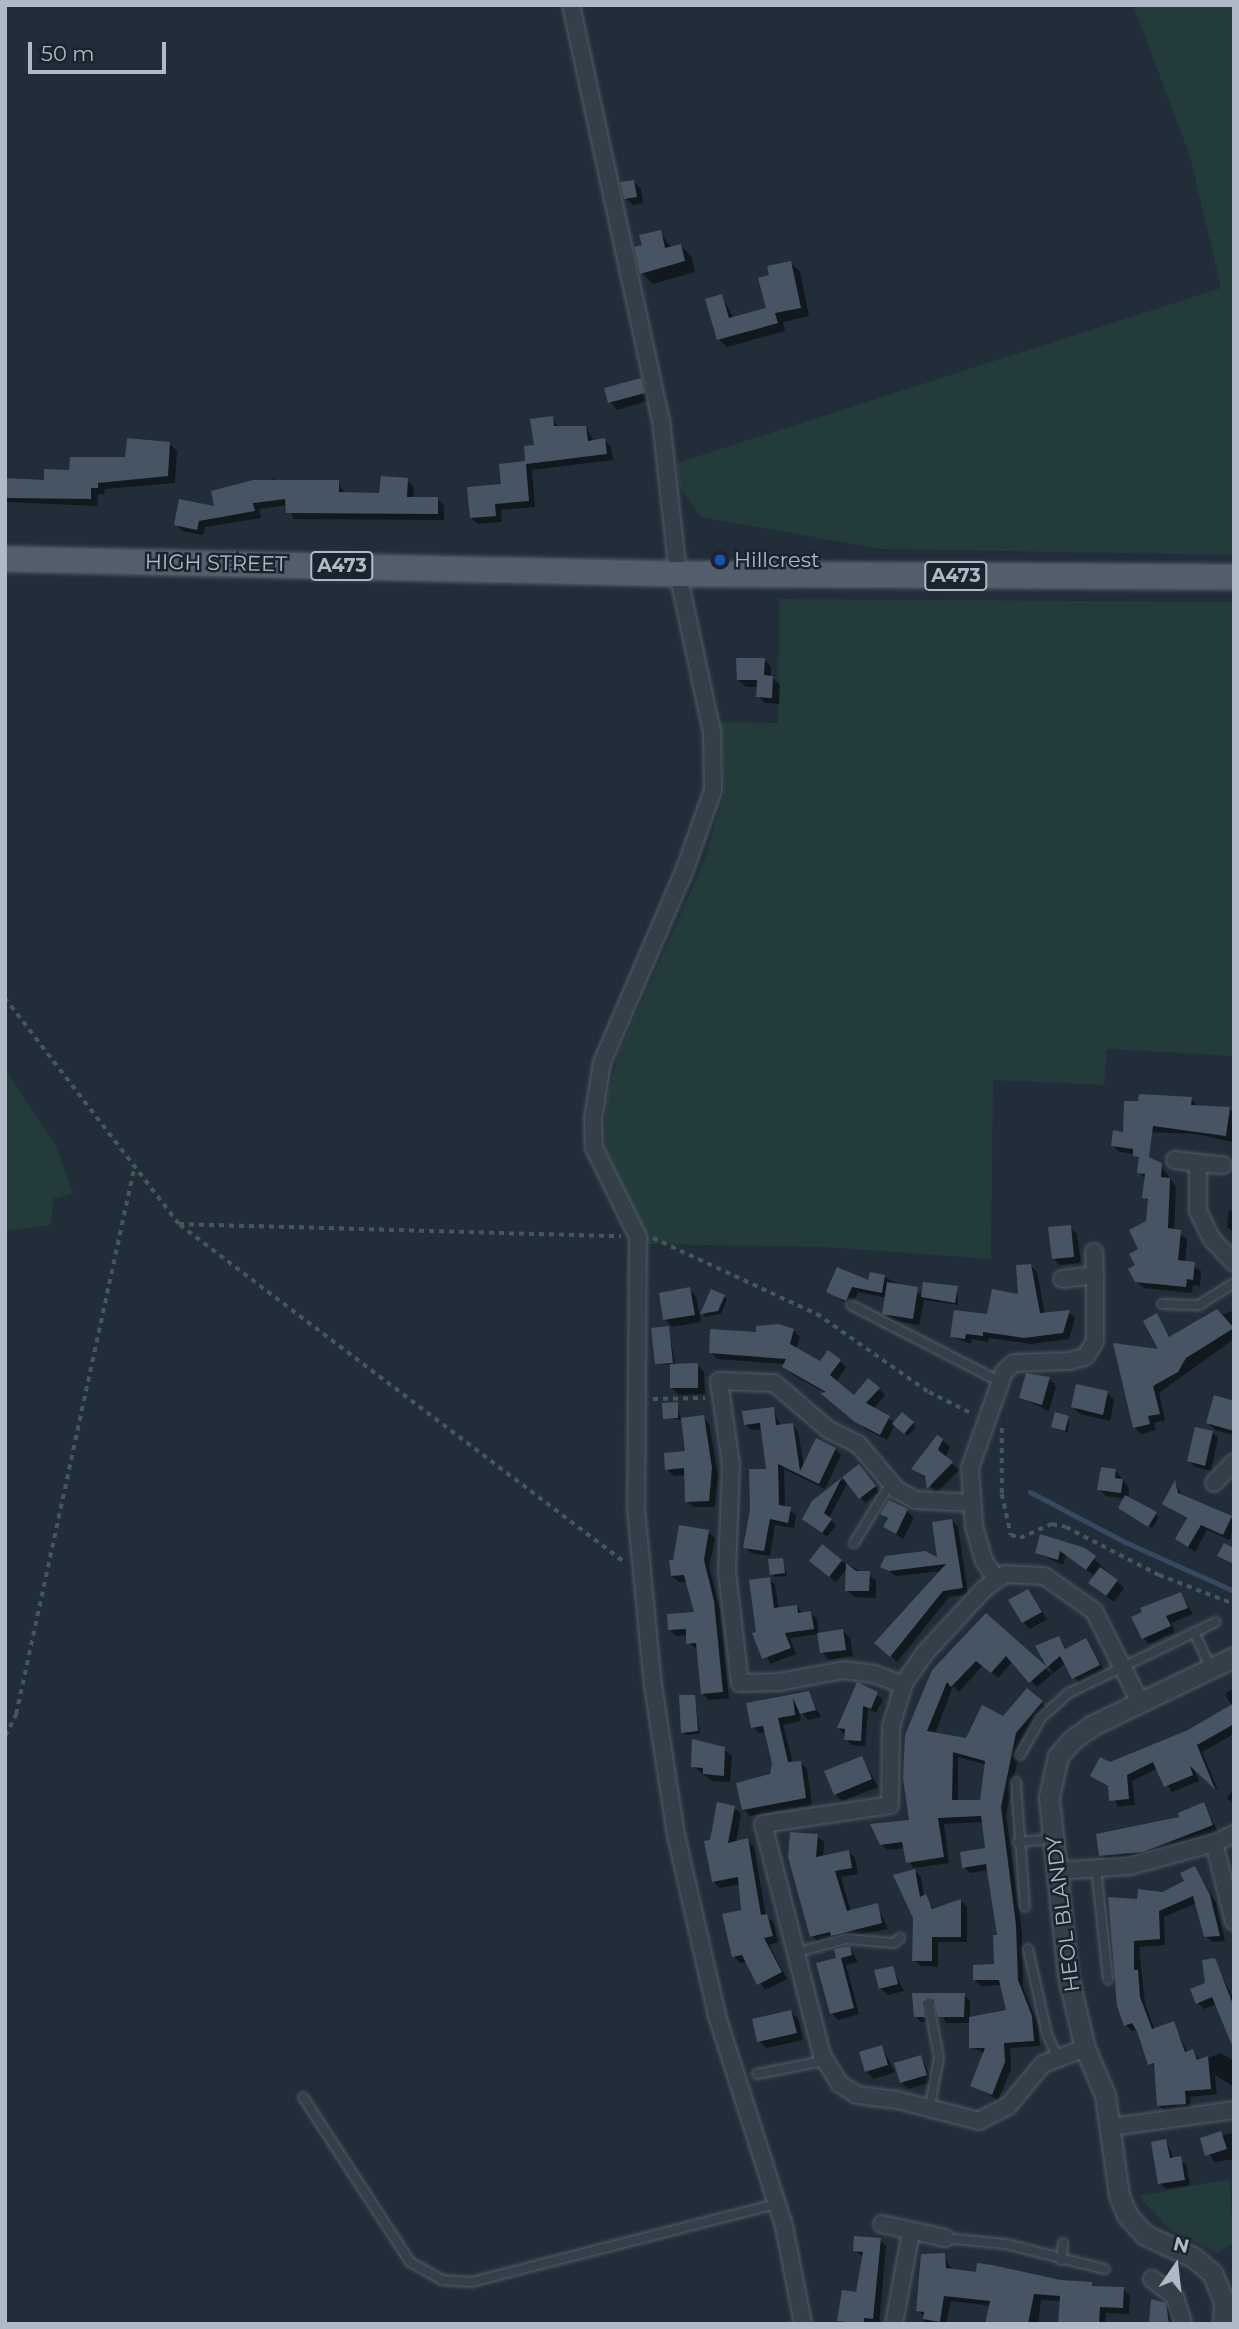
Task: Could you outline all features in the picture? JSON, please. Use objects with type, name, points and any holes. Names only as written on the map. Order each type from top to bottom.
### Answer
[{"type":"main road","name":"HIGH STREET","points":[[5,559],[678,574]]},
{"type":"main road","name":"A473","points":[[678,574],[1234,577]]},
{"type":"street","points":[[571,5],[660,420],[678,574],[712,733],[713,790],[685,869],[602,1063],[593,1119],[594,1149],[638,1237],[636,1509],[641,1575],[676,1835],[717,2016],[776,2204],[803,2324]]},
{"type":"street","points":[[1175,1160],[1223,1165]]},
{"type":"street","points":[[1198,1163],[1198,1211],[1211,1238],[1234,1264]]},
{"type":"street","points":[[996,1578],[984,1561],[972,1503],[970,1468],[985,1420],[1014,1363],[1070,1361],[1086,1356],[1096,1341],[1094,1252]]},
{"type":"street","points":[[1062,1279],[1095,1275]]},
{"type":"street","points":[[903,1685],[876,1674],[844,1670],[780,1682],[740,1683],[727,1572],[731,1465],[719,1381],[774,1383],[829,1430],[858,1444],[891,1483],[916,1500],[972,1503]]},
{"type":"street","points":[[1214,1483],[1234,1462]]},
{"type":"street","points":[[1086,2048],[1057,2056],[1028,2076],[1018,2094],[996,2115],[979,2121],[857,2095],[840,2084],[824,2061],[763,1824],[890,1805],[891,1727],[903,1685],[924,1654],[996,1578],[1028,1572],[1058,1582],[1094,1611],[1140,1702]]},
{"type":"street","name":"HEOL BLANDY","points":[[1223,2324],[1224,2302],[1212,2273],[1193,2257],[1145,2235],[1126,2215],[1119,2195],[1112,2127],[1086,2048],[1068,1976],[1049,1797],[1058,1756],[1093,1725],[1234,1657]]},
{"type":"street","points":[[1057,1871],[1130,1866],[1234,1835]]},
{"type":"street","points":[[1214,1843],[1234,1922]]},
{"type":"street","points":[[1112,2127],[1234,2110]]},
{"type":"street","points":[[882,2224],[945,2238]]},
{"type":"street","points":[[894,2324],[911,2231]]},
{"type":"street","points":[[1152,2279],[1175,2297],[1183,2324]]},
{"type":"lane","points":[[1162,1304],[1199,1305],[1234,1283]]},
{"type":"lane","points":[[851,1305],[1002,1382]]},
{"type":"lane","points":[[854,1543],[891,1483]]},
{"type":"lane","points":[[1020,1755],[1032,1729],[1053,1706],[1088,1681],[1216,1622]]},
{"type":"lane","points":[[1194,1632],[1213,1667]]},
{"type":"lane","points":[[1016,1782],[1018,1842],[1025,1907]]},
{"type":"lane","points":[[1018,1842],[1054,1839]]},
{"type":"lane","points":[[1096,1868],[1108,1979]]},
{"type":"lane","points":[[795,1953],[846,1939],[894,1942],[900,1938]]},
{"type":"lane","points":[[1028,1949],[1047,2034],[1057,2056]]},
{"type":"lane","points":[[929,2004],[939,2058],[929,2109]]},
{"type":"lane","points":[[757,2074],[824,2061]]},
{"type":"lane","points":[[303,2097],[410,2262],[442,2280],[472,2282],[776,2204]]},
{"type":"lane","points":[[945,2238],[1006,2244],[1060,2260],[1105,2269]]},
{"type":"lane","points":[[1060,2260],[1063,2243]]},
{"type":"path","points":[[5,998],[179,1224],[641,1575]]},
{"type":"path","points":[[5,1736],[16,1714],[134,1168]]},
{"type":"path","points":[[179,1224],[655,1238],[712,1262],[817,1314],[929,1392],[1005,1429],[1001,1486],[1011,1535],[1020,1538],[1052,1524],[1066,1527],[1140,1566],[1234,1604]]},
{"type":"path","points":[[637,1399],[720,1398]]},
{"type":"green space","points":[[1133,5],[1234,5],[1234,555],[881,549],[701,517],[680,488],[677,463],[1221,288],[1190,156]]},
{"type":"green space","points":[[779,599],[1234,602],[1234,1056],[1107,1049],[1104,1085],[993,1080],[991,1259],[824,1247],[644,1244],[613,1191],[605,1148],[606,1104],[618,1055],[704,862],[724,795],[720,722],[778,723]]},
{"type":"green space","points":[[5,1069],[56,1146],[73,1193],[53,1199],[51,1225],[5,1231]]},
{"type":"green space","points":[[1229,2179],[1234,2242],[1218,2253],[1169,2229],[1139,2196]]},
{"type":"building","points":[[634,180],[637,197],[624,199],[620,182]]},
{"type":"building","points":[[661,230],[665,248],[681,244],[685,261],[640,274],[634,247],[642,245],[639,235]]},
{"type":"building","points":[[791,261],[801,308],[775,313],[778,323],[717,340],[705,299],[722,294],[729,318],[766,308],[758,278],[769,275],[767,266]]},
{"type":"building","points":[[641,378],[645,393],[608,403],[604,388]]},
{"type":"building","points":[[553,416],[554,426],[586,426],[588,441],[605,438],[607,454],[526,464],[529,501],[495,504],[496,516],[470,518],[467,487],[501,484],[499,464],[525,461],[524,446],[534,445],[530,419]]},
{"type":"building","points":[[127,438],[170,442],[168,476],[98,483],[98,488],[91,488],[91,499],[5,498],[5,478],[44,480],[44,469],[69,470],[70,457],[125,457]]},
{"type":"building","points":[[381,476],[408,478],[407,497],[438,497],[438,514],[286,513],[285,499],[253,503],[255,511],[199,521],[197,530],[174,525],[179,499],[214,506],[211,491],[253,480],[339,480],[339,492],[379,493]]},
{"type":"building","points":[[736,658],[765,658],[764,675],[773,676],[772,698],[756,697],[757,680],[737,680]]},
{"type":"building","points":[[1139,1094],[1192,1097],[1191,1105],[1230,1107],[1226,1136],[1153,1126],[1149,1157],[1162,1163],[1161,1177],[1170,1178],[1168,1228],[1181,1230],[1178,1260],[1195,1262],[1193,1280],[1187,1279],[1186,1287],[1135,1282],[1128,1269],[1135,1265],[1129,1254],[1138,1249],[1129,1230],[1146,1221],[1148,1199],[1142,1198],[1145,1174],[1137,1173],[1139,1157],[1133,1156],[1133,1149],[1111,1146],[1113,1130],[1123,1132],[1124,1101],[1138,1101]]},
{"type":"building","points":[[1071,1225],[1074,1257],[1052,1259],[1048,1227]]},
{"type":"building","points":[[1031,1264],[1040,1313],[1070,1310],[1063,1333],[1024,1338],[983,1332],[983,1336],[966,1334],[965,1339],[950,1337],[954,1310],[987,1314],[992,1289],[1018,1294],[1016,1265]]},
{"type":"building","points":[[837,1267],[868,1280],[870,1272],[885,1275],[882,1293],[852,1287],[846,1301],[826,1292]]},
{"type":"building","points":[[887,1282],[918,1287],[913,1319],[882,1314]]},
{"type":"building","points":[[923,1282],[958,1286],[955,1303],[921,1297]]},
{"type":"building","points":[[690,1287],[695,1315],[663,1320],[659,1293]]},
{"type":"building","points":[[711,1289],[725,1295],[718,1311],[700,1314]]},
{"type":"building","points":[[1217,1309],[1234,1328],[1186,1358],[1178,1372],[1153,1386],[1160,1414],[1148,1416],[1150,1424],[1133,1428],[1113,1343],[1158,1349],[1143,1321],[1157,1313],[1169,1337]]},
{"type":"building","points":[[779,1324],[794,1329],[790,1344],[820,1361],[828,1350],[841,1360],[830,1375],[854,1395],[868,1378],[880,1388],[866,1403],[890,1416],[880,1435],[855,1422],[820,1393],[826,1392],[782,1367],[786,1359],[709,1353],[710,1329],[756,1332],[756,1326]]},
{"type":"building","points":[[669,1326],[673,1363],[655,1364],[651,1328]]},
{"type":"building","points":[[698,1363],[698,1388],[670,1388],[670,1364]]},
{"type":"building","points":[[1026,1373],[1050,1377],[1042,1405],[1019,1398]]},
{"type":"building","points":[[1076,1384],[1108,1391],[1103,1415],[1071,1407]]},
{"type":"building","points":[[1214,1395],[1234,1401],[1234,1431],[1206,1423]]},
{"type":"building","points":[[678,1402],[678,1418],[663,1419],[662,1403]]},
{"type":"building","points":[[774,1407],[776,1425],[793,1423],[800,1471],[816,1438],[836,1448],[819,1484],[778,1464],[779,1505],[791,1507],[788,1523],[770,1519],[764,1551],[743,1548],[750,1509],[749,1469],[766,1469],[760,1423],[744,1425],[742,1411]]},
{"type":"building","points":[[902,1412],[914,1422],[904,1434],[892,1424]]},
{"type":"building","points":[[1055,1412],[1069,1416],[1065,1431],[1051,1427]]},
{"type":"building","points":[[704,1415],[712,1468],[709,1501],[685,1502],[684,1468],[665,1470],[664,1453],[685,1451],[681,1418]]},
{"type":"building","points":[[1195,1427],[1213,1431],[1205,1466],[1187,1461]]},
{"type":"building","points":[[937,1435],[943,1439],[938,1450],[953,1462],[927,1489],[925,1476],[911,1469]]},
{"type":"building","points":[[859,1464],[876,1486],[859,1499],[842,1477]]},
{"type":"building","points":[[1101,1467],[1116,1469],[1115,1478],[1123,1479],[1121,1493],[1097,1490]]},
{"type":"building","points":[[842,1478],[824,1513],[832,1519],[822,1533],[802,1519],[812,1501]]},
{"type":"building","points":[[1175,1480],[1178,1493],[1232,1516],[1223,1535],[1201,1525],[1188,1547],[1175,1539],[1187,1518],[1162,1504]]},
{"type":"building","points":[[1125,1495],[1157,1512],[1148,1527],[1118,1508]]},
{"type":"building","points":[[889,1500],[908,1509],[896,1534],[883,1527],[888,1518],[880,1514]]},
{"type":"building","points":[[952,1519],[963,1588],[943,1591],[890,1657],[874,1643],[946,1564],[889,1571],[880,1567],[885,1556],[925,1551],[937,1557],[932,1522]]},
{"type":"building","points":[[679,1525],[709,1530],[704,1560],[714,1601],[723,1692],[701,1694],[696,1643],[686,1644],[686,1629],[668,1630],[667,1614],[694,1612],[684,1575],[671,1576],[669,1560],[673,1560]]},
{"type":"building","points":[[1040,1534],[1085,1548],[1096,1556],[1086,1570],[1060,1551],[1058,1560],[1035,1553]]},
{"type":"building","points":[[1224,1543],[1234,1548],[1234,1564],[1217,1556]]},
{"type":"building","points":[[822,1544],[842,1560],[829,1577],[809,1561]]},
{"type":"building","points":[[783,1558],[785,1573],[770,1575],[768,1559]]},
{"type":"building","points":[[846,1563],[856,1571],[870,1571],[869,1591],[845,1591]]},
{"type":"building","points":[[1100,1567],[1118,1580],[1106,1596],[1088,1583]]},
{"type":"building","points":[[770,1577],[774,1608],[797,1605],[798,1613],[811,1611],[814,1629],[785,1633],[791,1648],[762,1659],[752,1633],[756,1632],[749,1580]]},
{"type":"building","points":[[1028,1589],[1042,1612],[1022,1623],[1008,1600]]},
{"type":"building","points":[[1181,1592],[1188,1608],[1166,1616],[1171,1626],[1142,1639],[1131,1617],[1142,1612],[1140,1608]]},
{"type":"building","points":[[986,1613],[1047,1667],[1035,1646],[1059,1636],[1065,1649],[1086,1638],[1100,1665],[1072,1679],[1060,1656],[1029,1683],[1006,1656],[991,1673],[976,1661],[951,1687],[947,1682],[927,1731],[966,1738],[982,1705],[1003,1716],[1027,1688],[1043,1701],[1016,1733],[1001,1807],[1016,1925],[1018,1980],[1032,2016],[1034,2041],[1004,2043],[1005,2062],[992,2095],[970,2086],[985,2048],[969,2048],[969,2017],[1006,2010],[999,1980],[973,1980],[973,1965],[994,1964],[993,1935],[997,1935],[986,1864],[962,1868],[960,1852],[985,1848],[981,1816],[938,1818],[944,1857],[906,1863],[902,1842],[880,1845],[870,1824],[909,1820],[903,1778],[905,1735],[932,1670]],"holes":[[[953,1752],[985,1761],[980,1800],[952,1800]]]},
{"type":"building","points":[[843,1629],[846,1650],[820,1653],[817,1633]]},
{"type":"building","points":[[857,1682],[878,1692],[871,1709],[863,1706],[861,1741],[844,1740],[845,1729],[837,1728]]},
{"type":"building","points":[[809,1691],[816,1710],[800,1714],[793,1698],[795,1715],[778,1718],[788,1762],[801,1761],[806,1798],[742,1810],[736,1783],[770,1774],[772,1763],[763,1726],[751,1728],[746,1703]]},
{"type":"building","points":[[679,1695],[695,1695],[698,1731],[681,1733]]},
{"type":"building","points":[[1234,1703],[1234,1724],[1197,1745],[1215,1789],[1190,1766],[1193,1775],[1164,1787],[1153,1762],[1127,1775],[1129,1799],[1109,1801],[1108,1786],[1090,1776],[1100,1757],[1110,1762],[1188,1730]]},
{"type":"building","points":[[692,1739],[725,1747],[724,1776],[703,1774],[703,1768],[691,1767]]},
{"type":"building","points":[[862,1756],[872,1779],[834,1795],[824,1771]]},
{"type":"building","points":[[717,1802],[735,1806],[728,1843],[748,1838],[761,1915],[767,1914],[773,1936],[764,1938],[782,1972],[757,1985],[742,1955],[732,1957],[722,1914],[741,1910],[738,1877],[712,1882],[704,1841],[710,1840]]},
{"type":"building","points":[[1204,1802],[1213,1825],[1143,1852],[1099,1856],[1096,1834],[1179,1817],[1178,1813]]},
{"type":"building","points":[[790,1832],[818,1834],[816,1857],[849,1850],[852,1868],[835,1871],[847,1911],[878,1903],[882,1923],[831,1936],[830,1932],[810,1937],[788,1857]]},
{"type":"building","points":[[1195,1866],[1210,1895],[1220,1936],[1204,1937],[1193,1896],[1159,1911],[1160,1939],[1134,1941],[1134,1970],[1138,1970],[1140,1997],[1152,2029],[1174,2021],[1185,2052],[1193,2049],[1197,2060],[1208,2056],[1211,2089],[1185,2091],[1186,2104],[1157,2106],[1154,2063],[1148,2065],[1137,2031],[1132,2023],[1124,2026],[1117,2006],[1108,1897],[1137,1899],[1138,1889],[1162,1892],[1184,1881],[1180,1873]]},
{"type":"building","points":[[915,1869],[920,1897],[926,1894],[932,1909],[961,1899],[961,1937],[932,1937],[932,1961],[912,1961],[913,1918],[893,1875]]},
{"type":"building","points":[[850,1946],[852,1955],[841,1958],[854,2008],[830,2014],[816,1963],[836,1958],[834,1949]]},
{"type":"building","points":[[1215,1958],[1234,2007],[1234,2050],[1212,1997],[1196,2004],[1190,1989],[1205,1983],[1202,1960]]},
{"type":"building","points":[[893,1966],[898,1984],[879,1989],[874,1970]]},
{"type":"building","points":[[912,1993],[965,1993],[964,2017],[938,2017],[934,2000],[928,1998],[923,2002],[925,2017],[914,2017]]},
{"type":"building","points":[[791,2010],[797,2033],[757,2042],[752,2019]]},
{"type":"building","points":[[882,2045],[888,2065],[865,2072],[859,2052]]},
{"type":"building","points":[[921,2055],[927,2075],[900,2083],[894,2063]]},
{"type":"building","points":[[1221,2131],[1227,2149],[1205,2156],[1200,2138]]},
{"type":"building","points":[[1166,2139],[1170,2158],[1181,2156],[1185,2180],[1158,2184],[1151,2142]]},
{"type":"building","points":[[854,2236],[881,2238],[873,2319],[864,2318],[864,2324],[837,2321],[842,2290],[856,2292],[863,2252],[853,2251]]},
{"type":"building","points":[[945,2253],[946,2268],[976,2272],[977,2263],[1061,2280],[1092,2282],[1092,2286],[1124,2287],[1123,2308],[1100,2307],[1099,2324],[1058,2324],[1060,2296],[1034,2294],[1028,2324],[985,2324],[990,2301],[944,2296],[940,2322],[923,2319],[924,2312],[916,2311],[921,2254]]},
{"type":"building","points":[[1151,2299],[1166,2303],[1169,2324],[1149,2322]]},
{"type":"waterway","points":[[1030,1492],[1125,1542],[1234,1591]]},
{"type":"place","name":"Hillcrest","points":[[720,560]]}]
